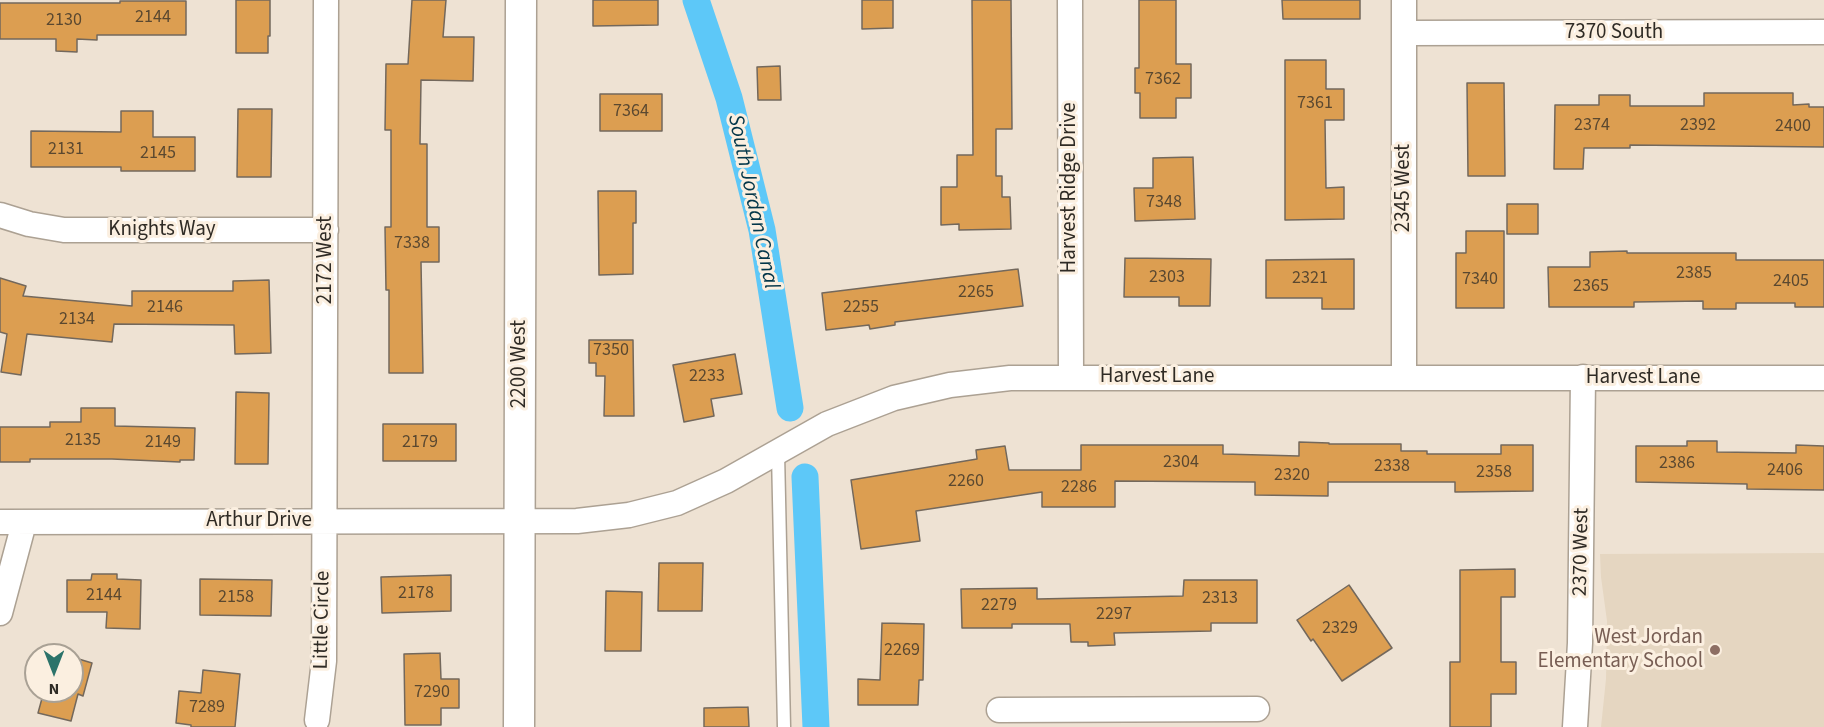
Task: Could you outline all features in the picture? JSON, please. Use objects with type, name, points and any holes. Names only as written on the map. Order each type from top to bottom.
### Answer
[{"type":"street","name":"2172 West","points":[[324,520],[326,0]]},
{"type":"street","name":"2200 West","points":[[519,727],[521,0]]},
{"type":"street","name":"Harvest Ridge Drive","points":[[1070,0],[1071,377]]},
{"type":"street","name":"2345 West","points":[[1404,0],[1404,377]]},
{"type":"street","name":"7370 South","points":[[1404,33],[1824,32]]},
{"type":"street","name":"Knights Way","points":[[0,215],[29,224],[64,230],[326,230]]},
{"type":"street","name":"2370 West","points":[[1575,727],[1581,595],[1583,377]]},
{"type":"street","name":"Harvest Lane","points":[[519,520],[577,521],[629,515],[677,503],[726,482],[827,424],[894,398],[950,385],[1010,378],[1824,378]]},
{"type":"street","name":"Little Circle","points":[[317,720],[324,661],[324,520]]},
{"type":"street","name":"Arthur Drive","points":[[0,522],[519,520]]},
{"type":"street","points":[[0,613],[24,523]]},
{"type":"street","points":[[999,710],[1133,718],[1257,709]]},
{"type":"lane","points":[[778,453],[784,727]]},
{"type":"shaded area","name":"West Jordan Elementary School","points":[[1824,553],[1824,727],[1601,727],[1606,679],[1607,621],[1600,554]]},
{"type":"building","points":[[236,0],[270,0],[268,53],[236,53]]},
{"type":"building","points":[[412,0],[446,0],[443,37],[474,37],[473,81],[421,80],[420,144],[427,144],[427,227],[439,227],[439,262],[421,262],[423,373],[389,373],[389,290],[386,290],[385,227],[391,227],[391,130],[385,130],[386,64],[408,64]]},
{"type":"building","points":[[593,0],[658,0],[658,25],[593,26]]},
{"type":"building","points":[[862,0],[893,0],[893,28],[862,29]]},
{"type":"building","points":[[972,0],[1011,0],[1012,129],[996,129],[996,176],[1002,176],[1002,197],[1010,197],[1011,229],[959,230],[959,224],[941,225],[941,187],[957,187],[957,155],[973,155]]},
{"type":"building","points":[[1139,0],[1176,0],[1176,64],[1191,64],[1191,98],[1176,98],[1176,118],[1140,118],[1140,93],[1135,93],[1135,68],[1139,68]]},
{"type":"building","points":[[1282,0],[1360,0],[1360,19],[1283,19]]},
{"type":"building","points":[[120,1],[186,1],[186,35],[97,35],[97,40],[77,39],[77,52],[56,51],[56,39],[0,39],[0,3],[120,3]]},
{"type":"building","points":[[1285,60],[1326,60],[1326,89],[1344,89],[1344,120],[1325,120],[1326,188],[1344,187],[1344,219],[1285,220]]},
{"type":"building","points":[[780,66],[781,100],[758,100],[757,67]]},
{"type":"building","points":[[1467,83],[1504,83],[1505,176],[1468,176]]},
{"type":"building","points":[[1704,93],[1793,93],[1793,105],[1809,104],[1809,107],[1824,107],[1824,147],[1630,145],[1630,148],[1584,148],[1583,169],[1554,169],[1555,105],[1599,105],[1599,95],[1630,95],[1630,106],[1704,106]]},
{"type":"building","points":[[600,94],[662,94],[662,131],[600,131]]},
{"type":"building","points":[[238,109],[272,109],[271,177],[237,177]]},
{"type":"building","points":[[121,111],[153,111],[153,137],[195,137],[195,171],[121,171],[121,167],[31,167],[31,131],[121,132]]},
{"type":"building","points":[[1193,157],[1195,219],[1135,221],[1134,188],[1153,188],[1153,158]]},
{"type":"building","points":[[598,191],[636,191],[636,223],[633,223],[633,274],[599,275]]},
{"type":"building","points":[[1507,204],[1538,204],[1538,234],[1507,234]]},
{"type":"building","points":[[1466,231],[1504,231],[1504,308],[1456,308],[1456,253],[1466,253]]},
{"type":"building","points":[[1627,251],[1627,253],[1736,253],[1736,260],[1824,260],[1824,307],[1795,307],[1795,303],[1736,303],[1736,309],[1703,309],[1703,301],[1634,302],[1634,307],[1549,307],[1548,267],[1590,267],[1590,252]]},
{"type":"building","points":[[1125,258],[1211,259],[1210,306],[1179,306],[1179,297],[1124,297]]},
{"type":"building","points":[[1354,259],[1354,309],[1322,309],[1322,298],[1266,298],[1266,260]]},
{"type":"building","points":[[1018,269],[1023,306],[895,322],[895,325],[870,329],[869,325],[826,330],[822,293]]},
{"type":"building","points":[[0,278],[26,286],[23,296],[132,306],[132,291],[233,291],[233,281],[269,280],[271,353],[235,354],[234,325],[114,324],[112,342],[27,334],[21,375],[1,372],[7,334],[0,332]]},
{"type":"building","points":[[589,340],[633,340],[634,416],[604,416],[605,376],[596,376],[596,363],[589,363]]},
{"type":"building","points":[[735,354],[742,394],[711,399],[714,416],[684,422],[673,365]]},
{"type":"building","points":[[236,392],[269,393],[268,464],[235,464]]},
{"type":"building","points":[[81,408],[115,408],[115,426],[195,428],[194,460],[180,460],[180,462],[30,459],[30,462],[0,462],[0,427],[50,427],[50,422],[81,422]]},
{"type":"building","points":[[383,424],[456,424],[456,461],[383,461]]},
{"type":"building","points":[[1687,441],[1717,441],[1717,452],[1796,453],[1796,445],[1824,446],[1824,490],[1747,489],[1747,484],[1636,482],[1636,446],[1687,446]]},
{"type":"building","points":[[1299,442],[1401,444],[1401,451],[1427,451],[1427,454],[1501,454],[1501,445],[1533,445],[1533,491],[1455,492],[1455,482],[1328,482],[1328,496],[1255,495],[1255,482],[1115,481],[1115,507],[1042,507],[1042,492],[916,511],[920,541],[861,549],[851,480],[977,459],[976,450],[1005,446],[1009,470],[1081,470],[1081,445],[1223,445],[1223,454],[1299,456]]},
{"type":"building","points":[[659,563],[703,563],[702,611],[658,611]]},
{"type":"building","points":[[1515,569],[1515,597],[1501,597],[1501,662],[1516,662],[1516,694],[1491,694],[1491,727],[1450,727],[1450,662],[1460,662],[1460,570]]},
{"type":"building","points":[[92,574],[117,574],[117,579],[141,580],[140,629],[106,628],[107,612],[67,612],[67,580],[91,580]]},
{"type":"building","points":[[451,575],[451,611],[382,613],[381,577]]},
{"type":"building","points":[[200,579],[272,580],[271,616],[200,615]]},
{"type":"building","points":[[1184,580],[1257,580],[1257,623],[1211,623],[1211,631],[1114,633],[1115,645],[1088,646],[1088,642],[1071,642],[1070,624],[1012,624],[1012,628],[962,628],[961,589],[1037,588],[1037,599],[1183,596]]},
{"type":"building","points":[[1349,585],[1392,648],[1342,681],[1297,620]]},
{"type":"building","points":[[606,591],[642,592],[641,651],[605,651]]},
{"type":"building","points":[[882,623],[924,624],[923,680],[919,680],[918,705],[858,705],[858,679],[880,680]]},
{"type":"building","points":[[440,653],[441,679],[459,679],[459,708],[441,708],[441,725],[405,725],[404,654]]},
{"type":"building","points":[[84,661],[92,663],[84,692]]},
{"type":"building","points":[[203,670],[240,674],[235,727],[191,727],[191,725],[176,723],[179,691],[201,693]]},
{"type":"building","points":[[41,703],[76,703],[71,721],[38,713]]},
{"type":"building","points":[[748,707],[749,727],[704,727],[704,708]]},
{"type":"waterway","name":"South Jordan Canal","points":[[696,0],[729,98],[762,230],[790,408]]},
{"type":"waterway","name":"South Jordan Canal","points":[[805,477],[816,727]]},
{"type":"place","name":"West Jordan Elementary School","points":[[1715,650]]}]
